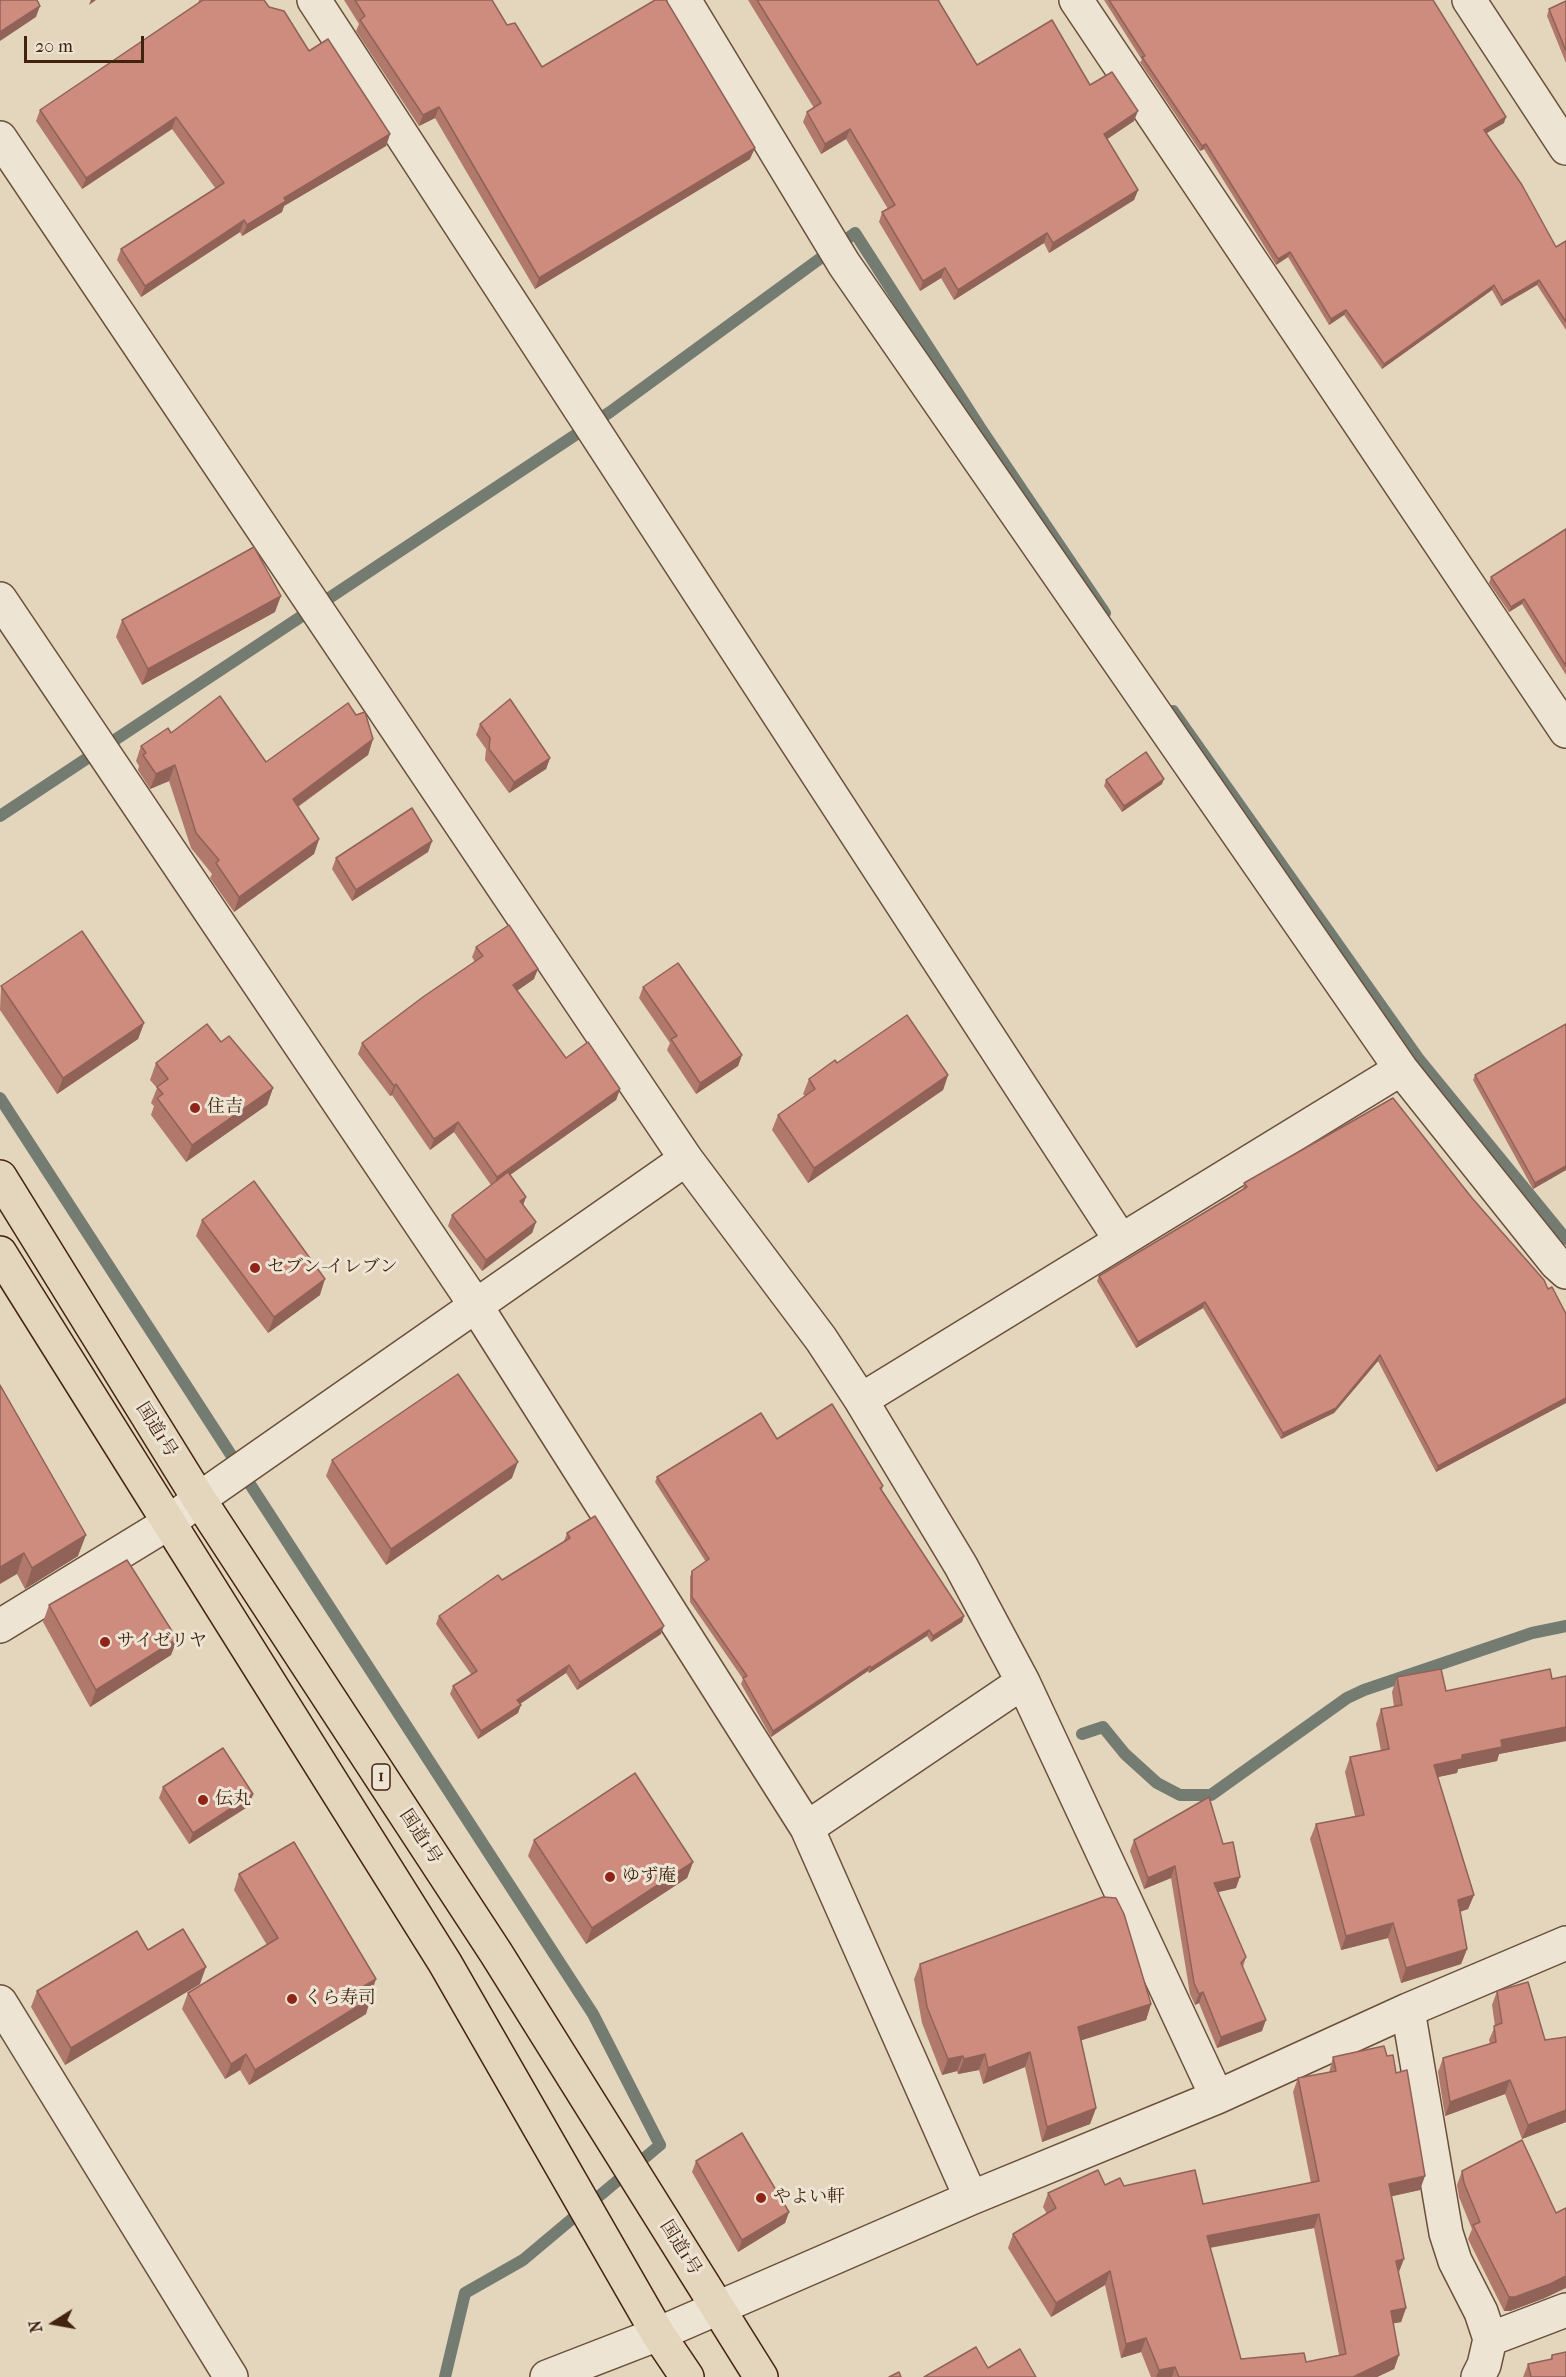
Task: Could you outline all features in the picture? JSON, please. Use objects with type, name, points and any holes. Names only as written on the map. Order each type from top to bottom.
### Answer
[{"type":"highway","name":"国道1号","points":[[0,1177],[198,1499],[496,1953],[761,2377]]},
{"type":"highway","name":"国道1号","points":[[0,1253],[445,1963],[658,2334],[687,2377]]},
{"type":"street","points":[[314,0],[1120,1239]]},
{"type":"street","points":[[684,0],[844,264],[1401,1069],[1556,1263],[1566,1272]]},
{"type":"street","points":[[1077,0],[1566,731]]},
{"type":"street","points":[[1469,0],[1566,148]]},
{"type":"street","points":[[0,138],[686,1159],[821,1339],[861,1400],[961,1566],[1023,1682],[1217,2097]]},
{"type":"street","points":[[0,599],[476,1306],[807,1828],[971,2198]]},
{"type":"street","points":[[861,1400],[1120,1239],[1401,1069]]},
{"type":"street","points":[[0,1626],[170,1522],[198,1499],[686,1159]]},
{"type":"street","points":[[807,1828],[1023,1682]]},
{"type":"street","points":[[547,2377],[658,2334],[971,2198],[1217,2097],[1408,2010],[1566,1943]]},
{"type":"street","points":[[0,2002],[231,2377]]},
{"type":"street","points":[[1408,2010],[1446,2233],[1455,2261],[1481,2312],[1490,2339],[1484,2365],[1478,2377]]},
{"type":"street","points":[[1490,2339],[1566,2310]]},
{"type":"building","points":[[0,0],[37,0],[40,6],[0,32]]},
{"type":"building","points":[[203,0],[264,0],[269,7],[284,11],[309,51],[328,39],[390,134],[284,198],[286,201],[247,225],[244,220],[145,286],[121,249],[224,183],[176,117],[86,178],[40,110]]},
{"type":"building","points":[[355,0],[492,0],[507,25],[515,23],[542,67],[655,0],[666,0],[755,148],[539,278],[439,107],[423,115],[360,20],[365,16]]},
{"type":"building","points":[[757,0],[938,0],[977,65],[1052,20],[1090,85],[1112,72],[1138,111],[1104,134],[1138,190],[1053,243],[1047,233],[958,290],[945,268],[923,281],[882,212],[895,205],[850,129],[825,144],[807,112],[821,103]]},
{"type":"building","points":[[1109,0],[1433,0],[1506,117],[1484,130],[1522,185],[1556,247],[1566,241],[1566,322],[1539,280],[1503,301],[1494,285],[1384,364],[1346,310],[1331,319],[1290,252],[1278,259],[1206,144],[1202,146],[1142,57],[1145,56]]},
{"type":"building","points":[[1566,1],[1566,51],[1549,9]]},
{"type":"building","points":[[1566,529],[1566,666],[1524,599],[1511,607],[1491,577]]},
{"type":"building","points":[[254,547],[281,596],[148,669],[122,620]]},
{"type":"building","points":[[220,696],[266,762],[348,703],[356,715],[365,712],[373,739],[293,799],[319,839],[239,897],[216,863],[219,860],[196,833],[175,765],[156,774],[143,755],[146,753],[141,746],[168,728],[171,733]]},
{"type":"building","points":[[510,699],[550,758],[514,782],[489,749],[490,738],[480,724]]},
{"type":"building","points":[[1146,752],[1164,779],[1124,806],[1106,780]]},
{"type":"building","points":[[412,808],[432,841],[356,890],[336,858]]},
{"type":"building","points":[[509,925],[538,969],[513,985],[566,1058],[588,1042],[620,1089],[497,1177],[458,1122],[434,1139],[396,1084],[394,1086],[362,1043],[483,956],[476,947]]},
{"type":"building","points":[[82,931],[144,1023],[63,1078],[1,986]]},
{"type":"building","points":[[678,963],[742,1055],[700,1083],[671,1039],[677,1036],[643,987]]},
{"type":"building","points":[[907,1015],[948,1075],[814,1168],[778,1115],[815,1089],[809,1079],[835,1060],[837,1063]]},
{"type":"building","points":[[207,1024],[221,1042],[229,1036],[273,1088],[192,1145],[157,1098],[163,1094],[157,1087],[168,1079],[156,1063]]},
{"type":"building","points":[[1566,1024],[1566,1166],[1535,1183],[1475,1075]]},
{"type":"building","points":[[1393,1098],[1472,1198],[1544,1280],[1548,1289],[1552,1287],[1566,1314],[1566,1398],[1438,1466],[1380,1355],[1336,1408],[1283,1433],[1205,1302],[1138,1342],[1099,1276],[1247,1187],[1244,1183]]},
{"type":"building","points":[[508,1172],[526,1197],[520,1201],[536,1222],[486,1260],[452,1215]]},
{"type":"building","points":[[254,1181],[325,1279],[274,1317],[202,1220]]},
{"type":"building","points":[[458,1374],[518,1462],[391,1549],[332,1460]]},
{"type":"building","points":[[0,1385],[86,1535],[32,1568],[24,1553],[0,1567]]},
{"type":"building","points":[[832,1404],[883,1486],[880,1488],[964,1616],[933,1636],[929,1630],[871,1668],[870,1666],[773,1731],[743,1678],[747,1676],[692,1597],[692,1571],[709,1559],[657,1477],[761,1413],[777,1439]]},
{"type":"building","points":[[595,1516],[664,1626],[580,1682],[569,1665],[517,1700],[521,1705],[481,1731],[453,1686],[477,1671],[439,1616],[498,1575],[502,1580],[570,1538],[567,1533]]},
{"type":"building","points":[[127,1560],[177,1639],[96,1690],[49,1605]]},
{"type":"building","points":[[1441,1669],[1446,1691],[1550,1669],[1552,1679],[1566,1676],[1566,1727],[1501,1740],[1502,1747],[1462,1755],[1462,1759],[1434,1765],[1474,1895],[1458,1900],[1467,1949],[1406,1968],[1393,1923],[1346,1936],[1316,1824],[1364,1815],[1350,1757],[1389,1749],[1381,1709],[1402,1705],[1397,1677]]},
{"type":"building","points":[[223,1748],[253,1794],[193,1833],[163,1787]]},
{"type":"building","points":[[635,1773],[693,1862],[592,1928],[534,1840]]},
{"type":"building","points":[[1209,1797],[1223,1844],[1233,1842],[1240,1877],[1214,1883],[1246,1957],[1241,1963],[1266,2020],[1221,2037],[1203,1992],[1199,1994],[1194,1983],[1175,1866],[1148,1878],[1134,1840]]},
{"type":"building","points":[[294,1842],[376,1979],[364,1986],[371,1998],[255,2070],[246,2054],[231,2064],[188,1993],[278,1938],[239,1874]]},
{"type":"building","points":[[1103,1897],[1116,1898],[1124,1914],[1151,2004],[1078,2027],[1096,2108],[1047,2127],[1030,2052],[988,2068],[985,2054],[964,2059],[963,2056],[948,2059],[927,2007],[920,1964]]},
{"type":"building","points":[[183,1929],[206,1967],[71,2048],[37,1991],[137,1931],[148,1950]]},
{"type":"building","points":[[1528,1982],[1545,2040],[1566,2037],[1566,2110],[1528,2125],[1510,2080],[1450,2102],[1443,2058],[1496,2042],[1494,2026],[1502,2023],[1497,1991]]},
{"type":"building","points":[[1384,2046],[1387,2056],[1393,2055],[1396,2073],[1407,2070],[1425,2176],[1389,2184],[1404,2259],[1396,2261],[1406,2308],[1391,2311],[1399,2355],[1353,2377],[1179,2377],[1175,2367],[1159,2370],[1146,2338],[1126,2344],[1110,2271],[1056,2303],[1013,2234],[1056,2208],[1048,2193],[1098,2170],[1105,2185],[1120,2178],[1124,2186],[1195,2170],[1203,2204],[1319,2181],[1298,2078],[1336,2071],[1333,2057]],"holes":[[[1319,2214],[1346,2354],[1306,2362],[1304,2353],[1241,2359],[1207,2236]]]},
{"type":"building","points":[[742,2133],[789,2212],[742,2240],[696,2161]]},
{"type":"building","points":[[1522,2140],[1556,2213],[1566,2208],[1566,2276],[1515,2297],[1509,2297],[1473,2225],[1480,2222],[1464,2183],[1462,2171]]},
{"type":"building","points":[[976,2347],[988,2368],[1020,2349],[1036,2377],[924,2377]]},
{"type":"building","points":[[1566,2352],[1566,2377],[1531,2377],[1528,2364],[1552,2359],[1552,2355]]},
{"type":"building","points":[[899,2372],[901,2377],[889,2377]]},
{"type":"waterway","points":[[0,816],[610,412],[855,233],[981,429],[1105,613]]},
{"type":"waterway","points":[[1173,711],[1418,1058],[1566,1239]]},
{"type":"waterway","points":[[0,1098],[593,2014],[660,2145],[523,2260],[465,2293],[445,2377]]},
{"type":"waterway","points":[[1082,1734],[1103,1727],[1125,1754],[1157,1783],[1180,1795],[1211,1795],[1347,1698],[1364,1690],[1532,1633],[1566,1626]]},
{"type":"place","name":"住吉","points":[[195,1108]]},
{"type":"place","name":"セブン-イレブン","points":[[255,1268]]},
{"type":"place","name":"サイゼリヤ","points":[[105,1642]]},
{"type":"place","name":"伝丸","points":[[203,1800]]},
{"type":"place","name":"ゆず庵","points":[[610,1877]]},
{"type":"place","name":"くら寿司","points":[[292,1999]]},
{"type":"place","name":"やよい軒","points":[[761,2198]]}]
